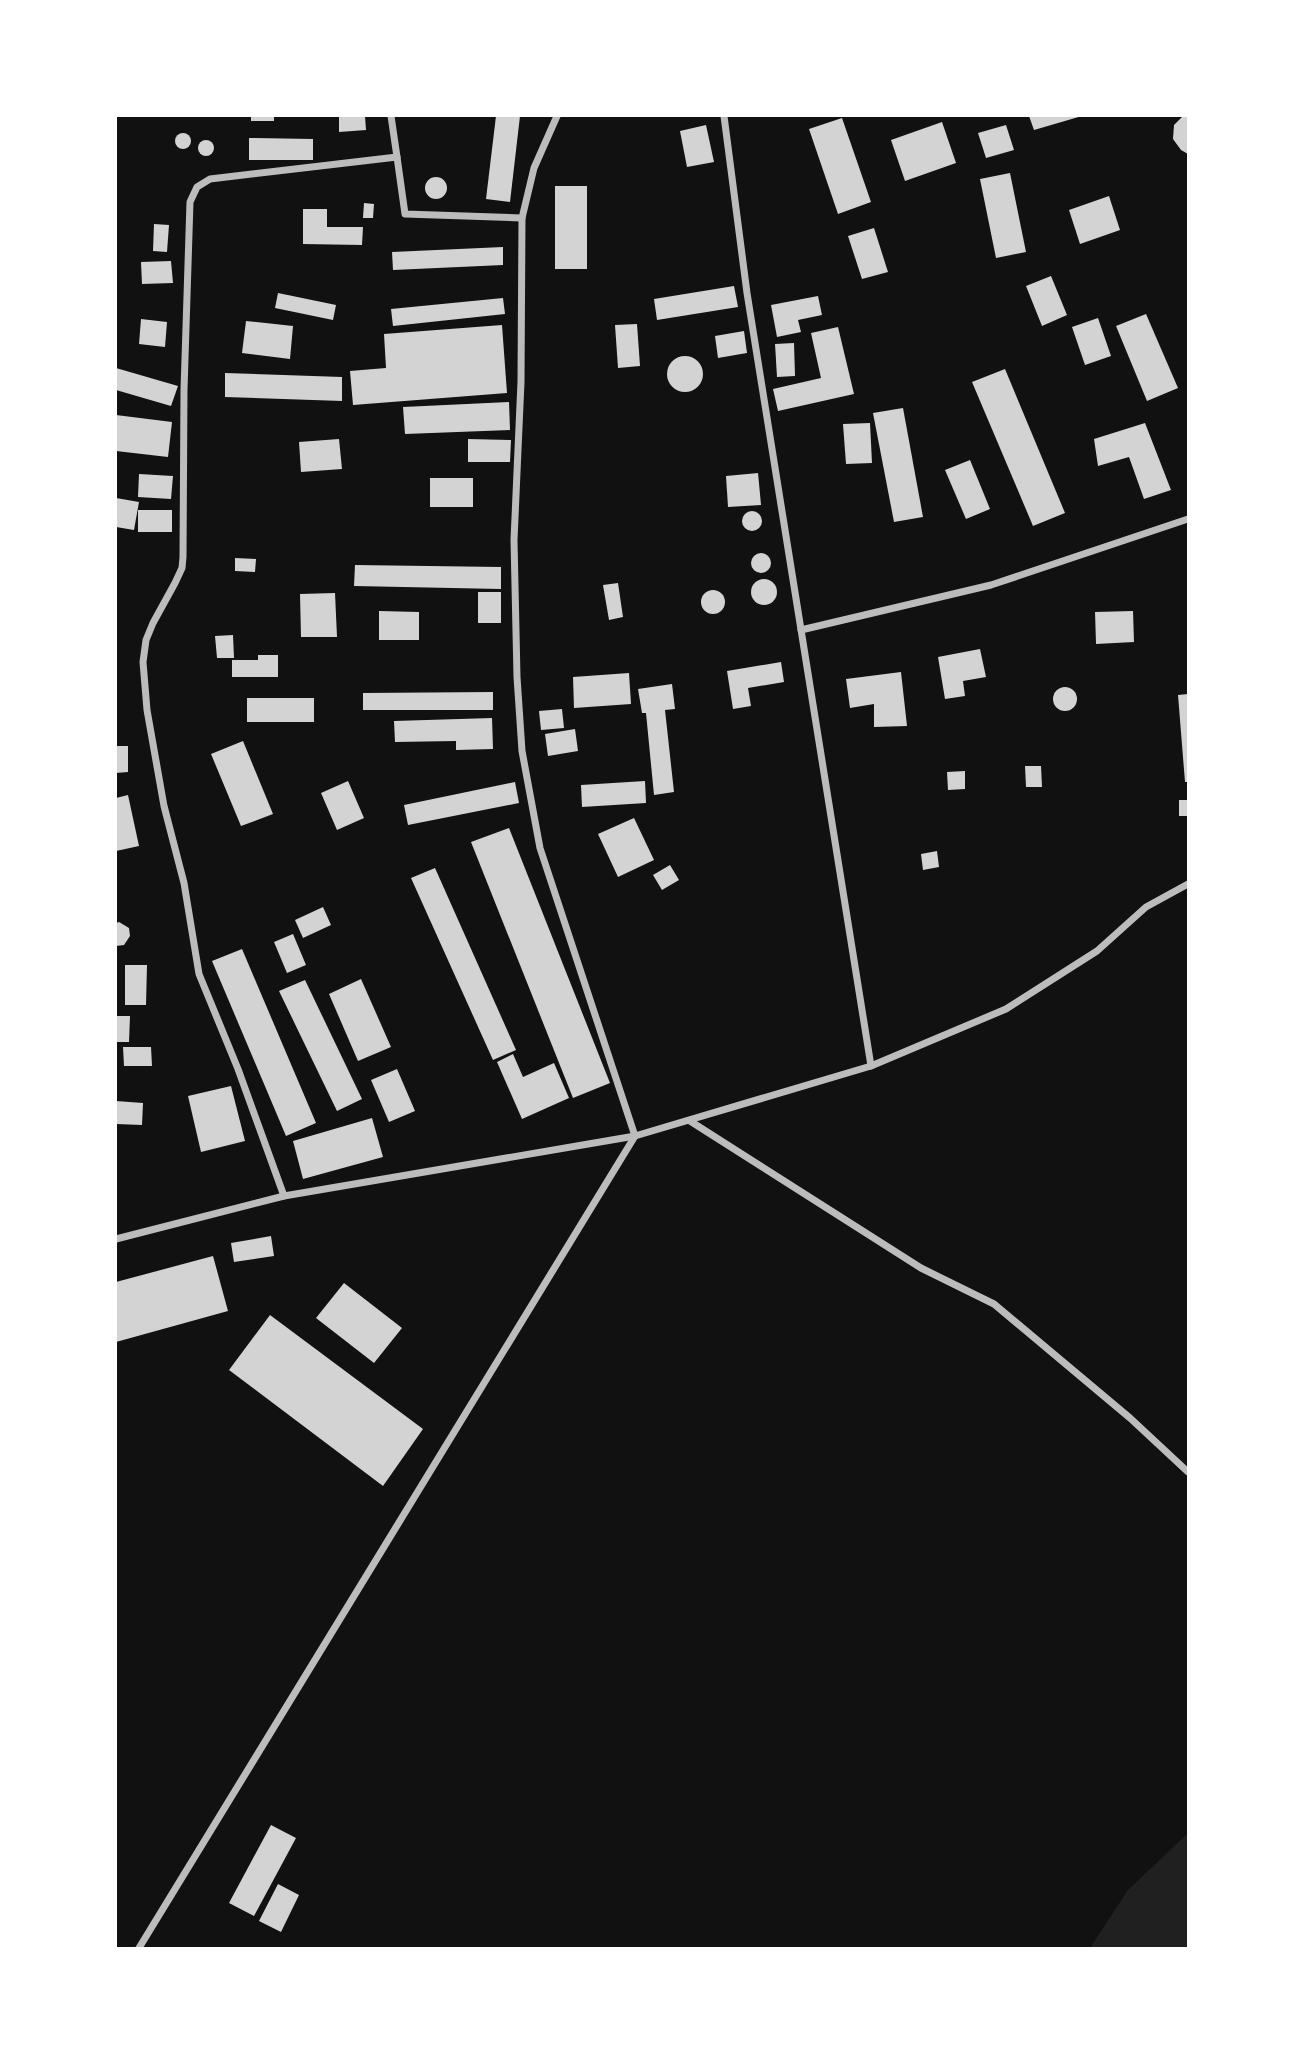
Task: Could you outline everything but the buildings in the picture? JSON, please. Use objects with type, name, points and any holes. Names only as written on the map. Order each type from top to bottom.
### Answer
[{"type":"street","points":[[391,116],[405,214],[522,218]]},
{"type":"street","points":[[139,1948],[635,1136],[540,848],[522,751],[517,677],[514,540],[522,218],[534,168],[557,116]]},
{"type":"street","points":[[724,116],[747,293],[871,1066]]},
{"type":"street","points":[[284,1196],[238,1069],[199,974],[184,883],[164,806],[147,710],[143,662],[146,640],[152,623],[175,583],[183,558],[184,390],[190,202],[197,187],[210,179],[397,157]]},
{"type":"street","points":[[801,630],[991,585],[1188,519]]},
{"type":"street","points":[[116,1239],[284,1196],[635,1136],[871,1066],[1006,1009],[1097,951],[1146,907],[1188,884]]},
{"type":"street","points":[[690,1121],[920,1268],[994,1304],[1130,1418],[1188,1472]]},
{"type":"shaded area","points":[[1188,1833],[1188,1948],[1090,1948],[1128,1890]]}]
